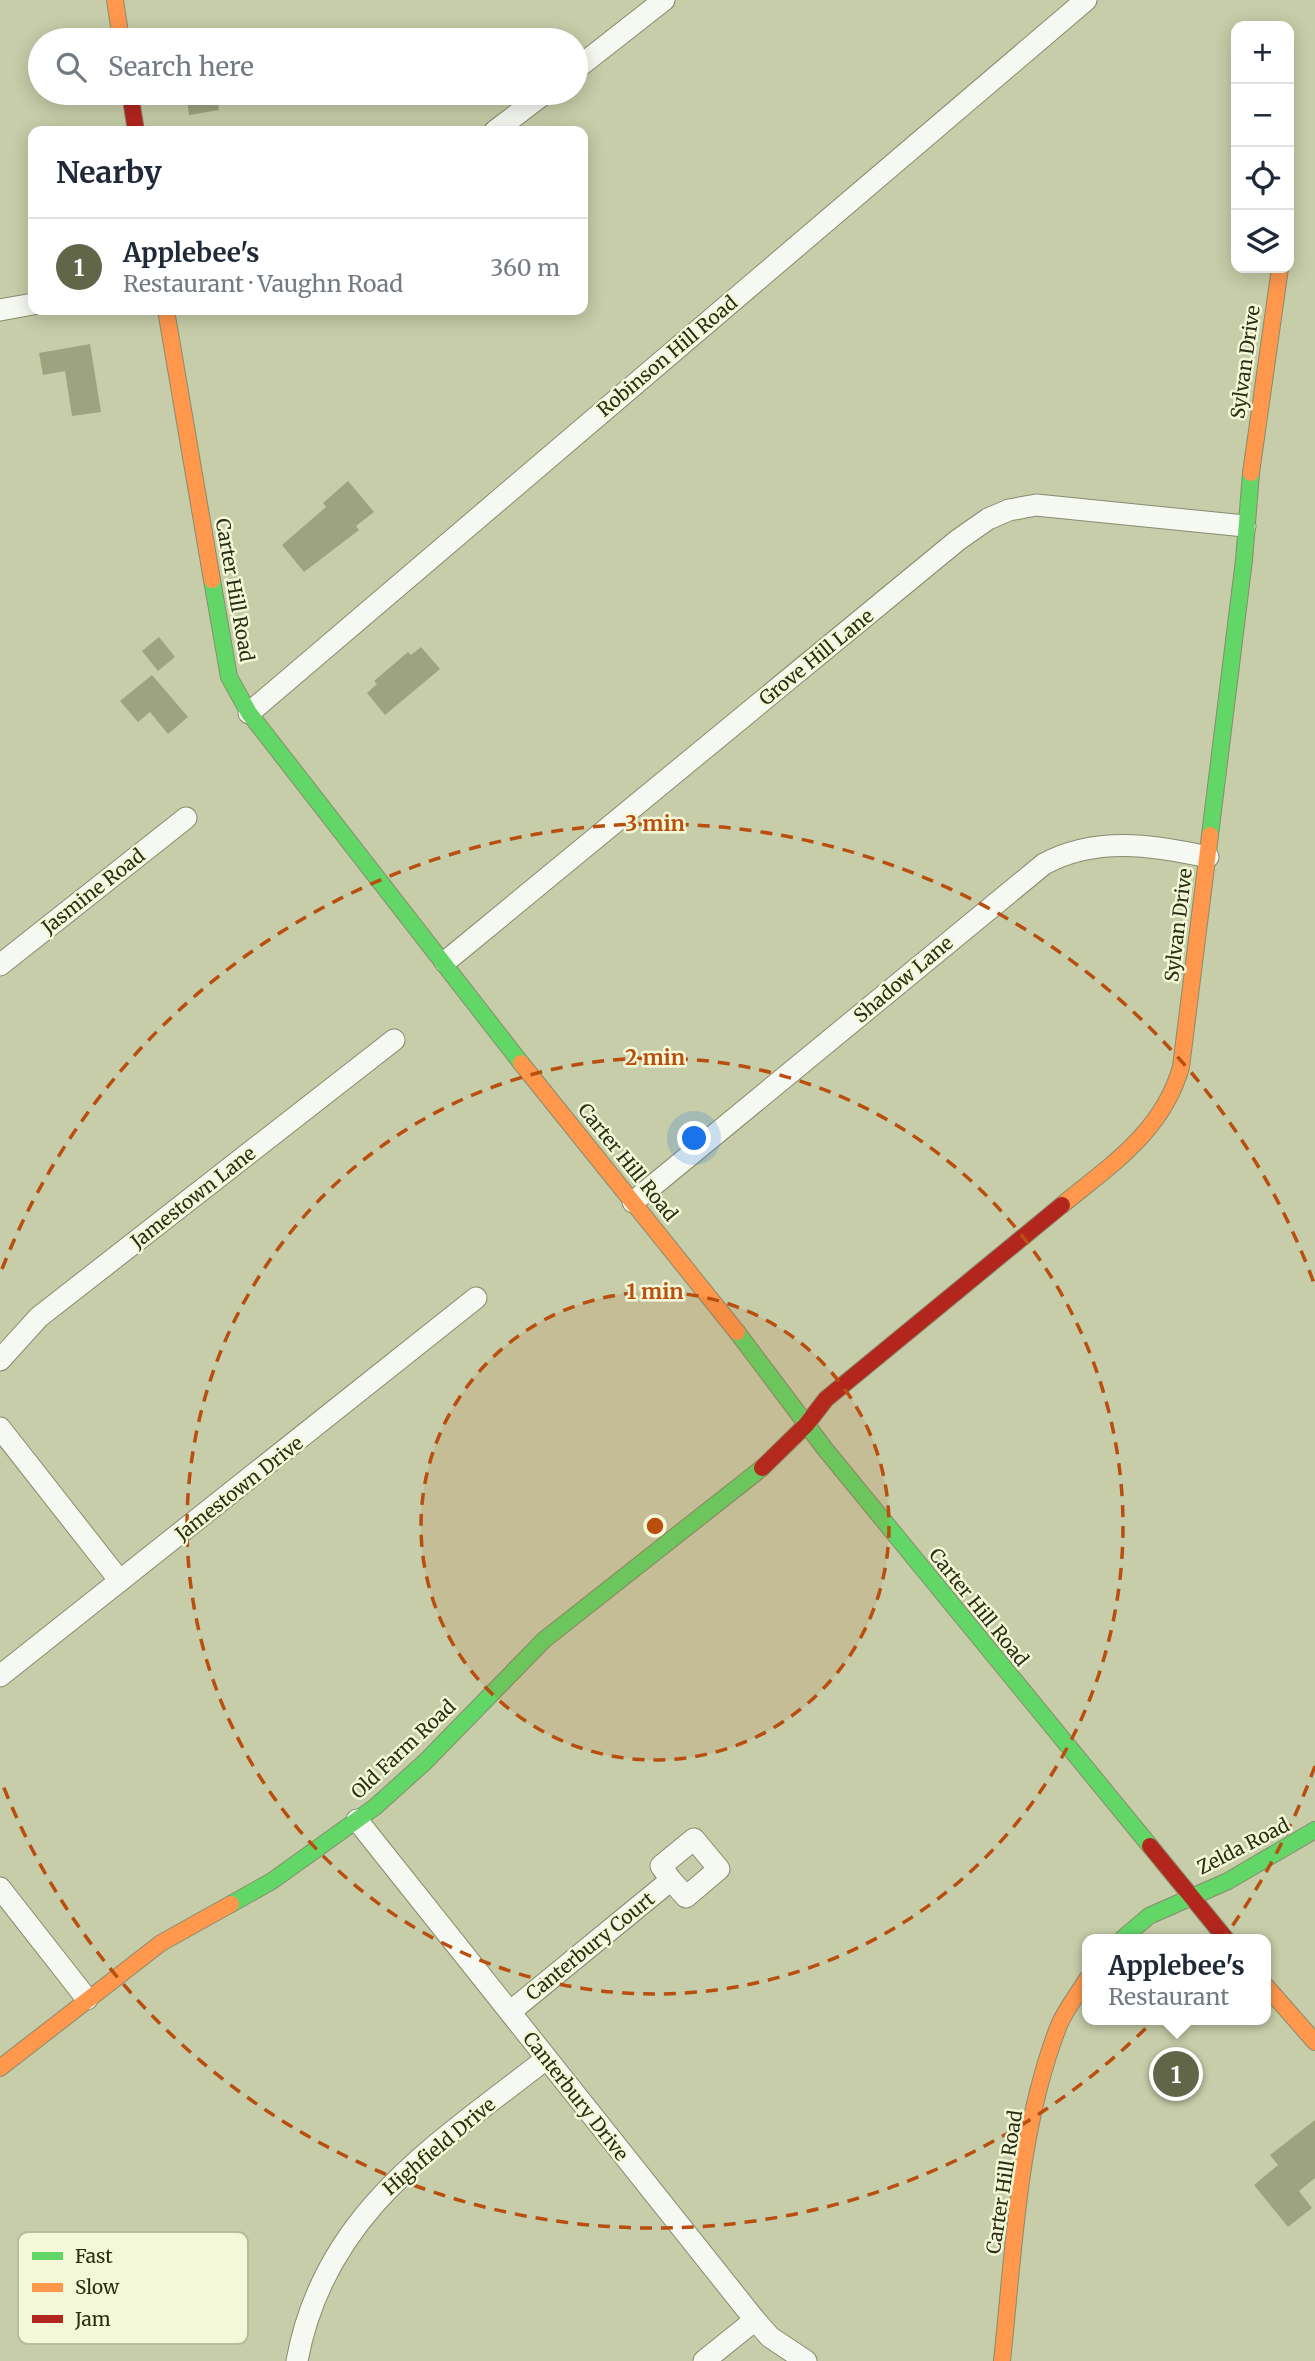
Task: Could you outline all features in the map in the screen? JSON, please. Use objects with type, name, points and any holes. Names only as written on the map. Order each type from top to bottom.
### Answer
[{"type":"main road","points":[[115,0],[119,28]]},
{"type":"main road","points":[[132,105],[135,126]]},
{"type":"main road","name":"Sylvan Drive","points":[[806,1424],[826,1399],[1134,1146],[1161,1117],[1173,1096],[1181,1067],[1208,857],[1252,459],[1279,273]]},
{"type":"main road","name":"Carter Hill Road","points":[[167,315],[226,663],[229,677],[249,713],[445,962],[536,1083],[633,1202],[806,1424],[1222,1934]]},
{"type":"main road","name":"Old Farm Road","points":[[0,2068],[161,1943],[272,1881],[357,1820],[425,1762],[494,1688],[544,1640],[768,1463],[806,1424]]},
{"type":"main road","name":"Zelda Road","points":[[1188,1896],[1239,1875],[1315,1830]]},
{"type":"main road","points":[[1128,1934],[1149,1916],[1188,1896]]},
{"type":"main road","name":"Carter Hill Road","points":[[1002,2361],[1023,2173],[1040,2089],[1060,2022],[1082,1987]]},
{"type":"main road","points":[[1271,1992],[1315,2042]]},
{"type":"street","points":[[588,60],[664,0]]},
{"type":"street","name":"Robinson Hill Road","points":[[249,713],[1086,0]]},
{"type":"street","points":[[502,126],[529,105]]},
{"type":"street","points":[[0,310],[28,305]]},
{"type":"street","name":"Grove Hill Lane","points":[[445,962],[988,519],[1009,510],[1054,505],[1245,526]]},
{"type":"street","name":"Jasmine Road","points":[[0,965],[186,818]]},
{"type":"street","name":"Shadow Lane","points":[[633,1202],[1044,864],[1071,852],[1103,845],[1126,845],[1208,857]]},
{"type":"street","name":"Jamestown Lane","points":[[0,1360],[39,1317],[394,1040]]},
{"type":"street","name":"Jamestown Drive","points":[[0,1676],[476,1298]]},
{"type":"street","points":[[0,1428],[120,1581]]},
{"type":"street","name":"Canterbury Drive","points":[[357,1820],[755,2320],[770,2337],[806,2361]]},
{"type":"street","name":"Canterbury Court","points":[[510,2012],[671,1880]]},
{"type":"street","points":[[0,1888],[88,1999]]},
{"type":"street","name":"Highfield Drive","points":[[297,2361],[305,2326],[328,2271],[370,2206],[432,2148],[546,2059]]},
{"type":"street","points":[[704,2361],[755,2320]]},
{"type":"building","points":[[188,105],[218,105],[219,110],[189,115]]},
{"type":"building","points":[[90,344],[101,412],[72,416],[65,371],[43,375],[39,353]]},
{"type":"building","points":[[348,481],[374,512],[356,526],[359,530],[304,572],[282,545],[326,507],[323,503]]},
{"type":"building","points":[[159,637],[175,657],[158,671],[142,651]]},
{"type":"building","points":[[421,647],[440,669],[385,715],[367,693],[377,684],[374,681],[408,652],[411,655]]},
{"type":"building","points":[[152,675],[188,717],[168,734],[150,712],[138,722],[120,701]]},
{"type":"building","points":[[1315,2120],[1315,2178],[1299,2191],[1312,2208],[1288,2227],[1254,2185],[1278,2165],[1270,2155]]},
{"type":"traffic: fast","points":[[1210,835],[1244,560],[1251,473]]},
{"type":"traffic: fast","points":[[212,580],[229,677],[249,713],[521,1063]]},
{"type":"traffic: fast","points":[[737,1332],[825,1449],[1150,1846]]},
{"type":"traffic: fast","points":[[231,1904],[272,1881],[375,1807],[425,1762],[544,1640],[762,1468]]},
{"type":"traffic: fast","points":[[1128,1934],[1149,1916],[1228,1881],[1315,1830]]},
{"type":"traffic: slow","points":[[115,0],[119,28]]},
{"type":"traffic: slow","points":[[1251,473],[1279,273]]},
{"type":"traffic: slow","points":[[167,315],[212,580]]},
{"type":"traffic: slow","points":[[1062,1205],[1133,1145],[1162,1110],[1173,1090],[1181,1067],[1210,835]]},
{"type":"traffic: slow","points":[[521,1063],[737,1332]]},
{"type":"traffic: slow","points":[[0,2068],[161,1943],[231,1904]]},
{"type":"traffic: slow","points":[[1002,2361],[1014,2234],[1034,2106],[1059,2025],[1082,1987]]},
{"type":"traffic: slow","points":[[1271,1992],[1315,2042]]},
{"type":"traffic: jam","points":[[132,105],[135,126]]},
{"type":"traffic: jam","points":[[762,1468],[806,1425],[826,1399],[1062,1205]]},
{"type":"traffic: jam","points":[[1150,1846],[1222,1934]]},
{"type":"place","name":"Applebee's","points":[[1176,2074]]}]
